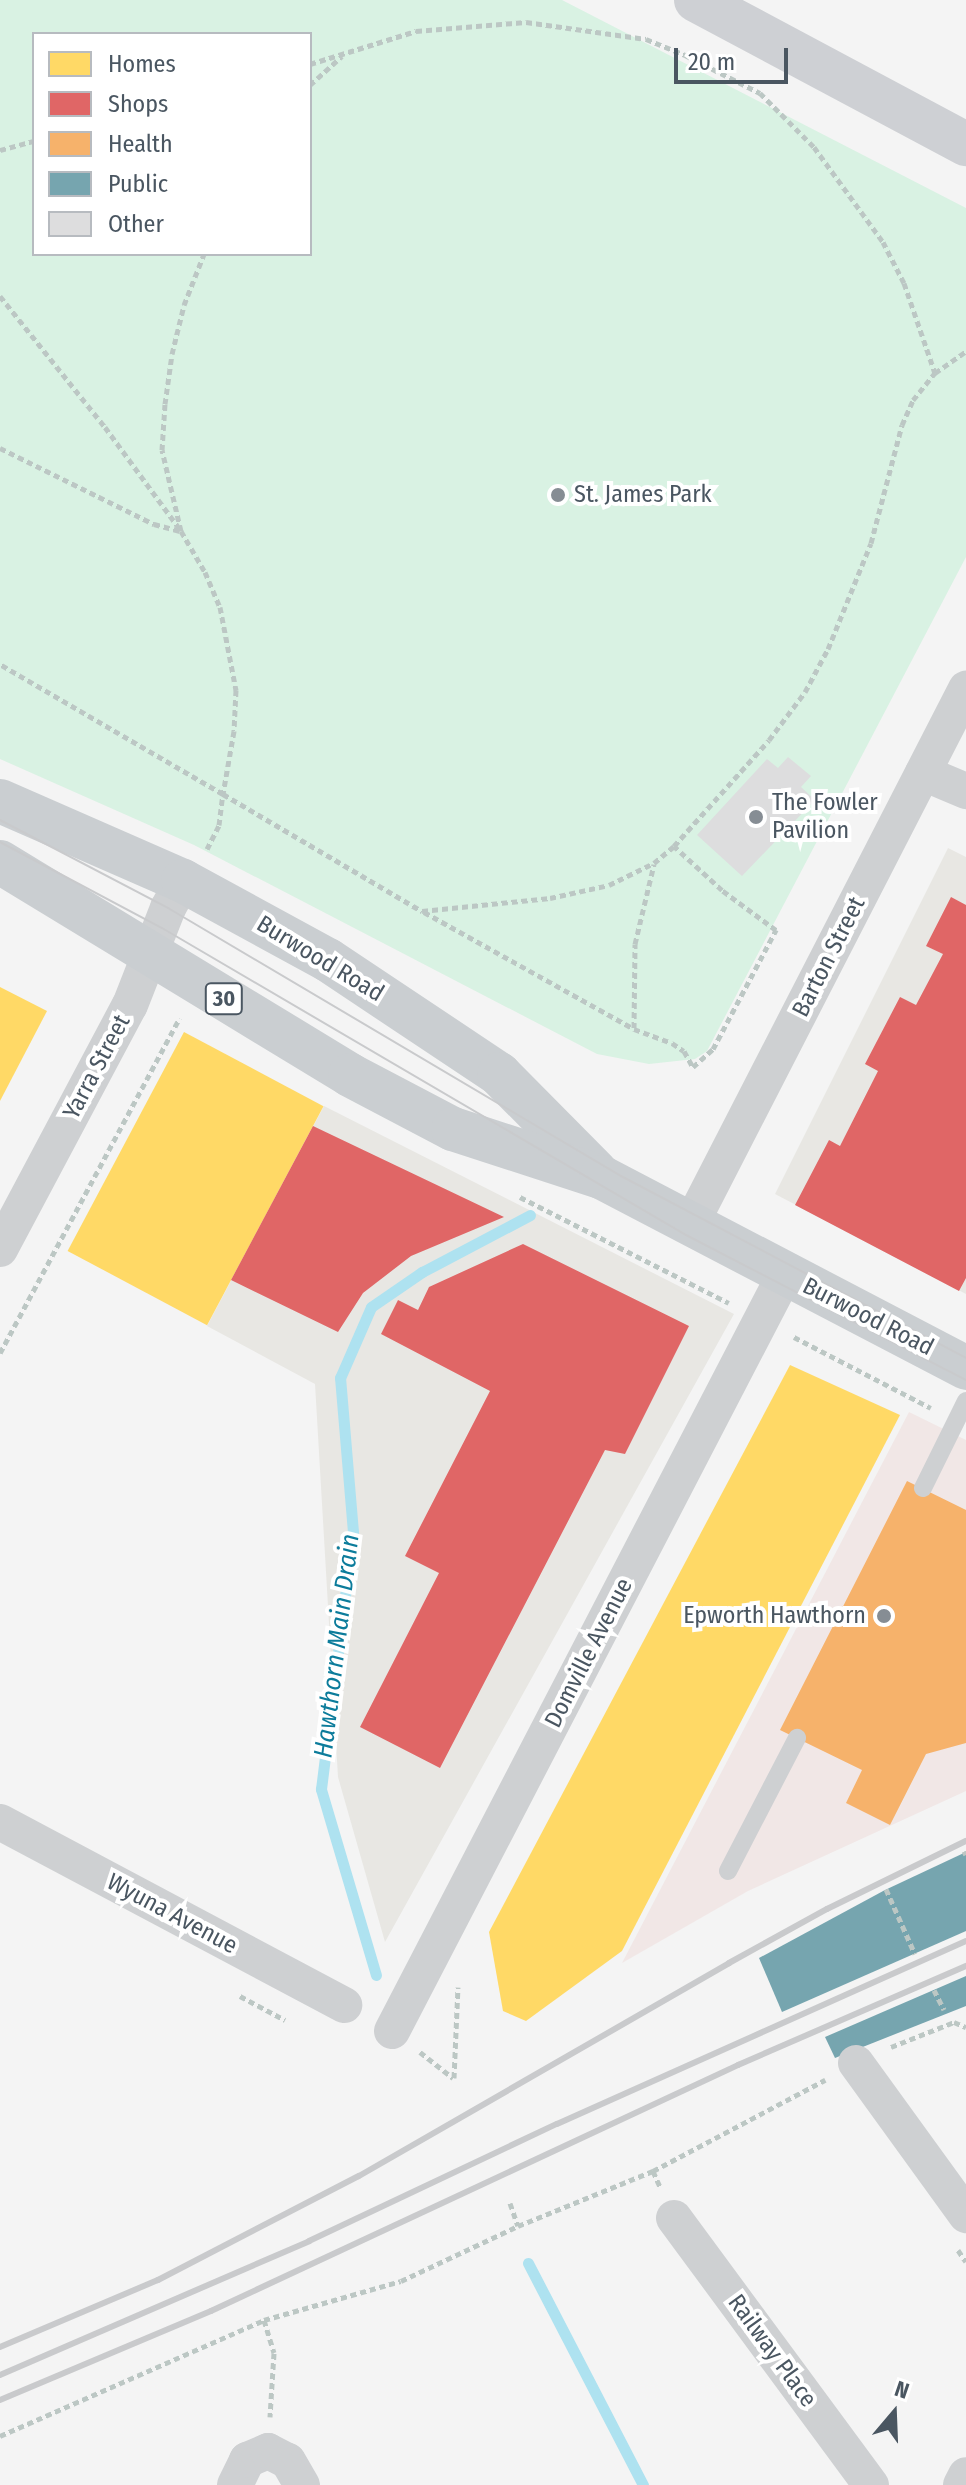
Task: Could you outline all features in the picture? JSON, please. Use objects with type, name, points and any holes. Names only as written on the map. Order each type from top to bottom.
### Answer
[{"type":"main road","name":"Burwood Road","points":[[0,801],[193,869],[499,1074],[601,1177]]},
{"type":"main road","name":"Burwood Road","points":[[0,862],[144,974],[453,1129],[601,1177],[966,1368]]},
{"type":"street","points":[[696,0],[966,144]]},
{"type":"street","name":"Barton Street","points":[[691,1224],[923,773],[953,750],[966,689]]},
{"type":"street","points":[[923,773],[966,791]]},
{"type":"street","name":"Yarra Street","points":[[0,1249],[144,974],[168,908],[193,869]]},
{"type":"street","name":"Domville Avenue","points":[[392,2031],[785,1274]]},
{"type":"street","name":"Wyuna Avenue","points":[[0,1822],[344,2005]]},
{"type":"street","points":[[856,2063],[966,2215]]},
{"type":"street","name":"Railway Place","points":[[674,2218],[871,2485]]},
{"type":"street","points":[[235,2485],[247,2460],[286,2466]]},
{"type":"street","points":[[961,2485],[966,2475]]},
{"type":"lane","points":[[923,1488],[966,1401]]},
{"type":"lane","points":[[728,1871],[797,1738]]},
{"type":"path","points":[[312,63],[416,31],[539,23],[646,39],[760,93],[814,147],[883,242],[904,283],[935,373]]},
{"type":"path","points":[[312,83],[343,55]]},
{"type":"path","points":[[0,150],[32,142]]},
{"type":"path","points":[[181,531],[162,450],[163,435],[172,354],[184,305],[203,256]]},
{"type":"path","points":[[0,296],[105,427],[181,531],[220,607],[236,690],[234,731],[219,825],[193,869]]},
{"type":"path","points":[[422,911],[550,898],[609,885],[654,863],[674,846],[769,740],[805,692],[823,660],[871,543],[902,425],[913,400],[935,373],[966,351]]},
{"type":"path","points":[[0,448],[154,524],[181,531]]},
{"type":"path","points":[[0,664],[422,911],[634,1029],[672,1043],[684,1051],[693,1067],[713,1049],[776,930],[722,890],[674,846]]},
{"type":"path","points":[[634,1029],[635,944],[654,863]]},
{"type":"path","points":[[144,974],[180,1017],[194,1025]]},
{"type":"path","points":[[0,1353],[180,1017]]},
{"type":"path","points":[[514,1194],[956,1421]]},
{"type":"path","points":[[886,1889],[915,1954]]},
{"type":"path","points":[[934,1990],[944,2010]]},
{"type":"path","points":[[0,2436],[264,2320],[401,2281],[518,2226],[653,2171],[856,2063],[954,2022],[966,2027]]},
{"type":"path","points":[[653,2171],[674,2218]]},
{"type":"path","points":[[510,2203],[518,2226]]},
{"type":"path","points":[[264,2320],[274,2353],[286,2466]]},
{"type":"shaded area","points":[[948,848],[966,857],[966,1294],[775,1194]]},
{"type":"shaded area","points":[[324,1106],[734,1314],[385,1942],[338,1777],[315,1384],[207,1326]]},
{"type":"shaded area","name":"Epworth Hawthorn","points":[[909,1412],[966,1440],[966,1791],[748,1891],[622,1963]]},
{"type":"green space","name":"St. James Park","points":[[0,0],[562,0],[966,208],[966,557],[707,1051],[695,1059],[649,1064],[597,1054],[194,845],[0,759]]},
{"type":"building: Homes","points":[[0,987],[47,1011],[0,1101]]},
{"type":"building: Homes","points":[[184,1032],[324,1106],[207,1325],[68,1251]]},
{"type":"building: Homes","points":[[790,1365],[900,1415],[622,1951],[526,2021],[503,2011],[489,1932]]},
{"type":"building: Shops","points":[[951,897],[966,905],[966,1278],[959,1291],[795,1205],[829,1140],[840,1146],[878,1071],[865,1064],[900,997],[916,1005],[943,954],[926,946]]},
{"type":"building: Shops","points":[[313,1126],[504,1217],[411,1256],[363,1293],[338,1332],[231,1280]]},
{"type":"building: Shops","points":[[523,1244],[689,1326],[625,1454],[605,1450],[440,1768],[360,1727],[439,1573],[405,1556],[490,1391],[381,1334],[398,1300],[418,1310],[429,1287]]},
{"type":"building: Health","points":[[907,1481],[966,1510],[966,1743],[926,1754],[890,1825],[846,1803],[862,1770],[780,1730]]},
{"type":"building: Public","points":[[966,1852],[966,1931],[782,2012],[759,1958],[885,1890]]},
{"type":"building: Public","points":[[966,1976],[966,2006],[835,2058],[825,2037]]},
{"type":"building: Other","name":"The Fowler Pavilion","points":[[788,757],[811,776],[801,787],[815,800],[742,876],[697,835],[767,759],[778,768]]},
{"type":"waterway","name":"Hawthorn Main Drain","points":[[376,1975],[321,1789],[353,1532],[340,1378],[371,1307],[422,1272],[530,1215]]},
{"type":"waterway","name":"Hawthorn Main Drain","points":[[528,2263],[643,2485]]},
{"type":"tram line","points":[[0,820],[168,908],[621,1176],[966,1358]]},
{"type":"tram line","points":[[0,842],[162,928],[686,1235],[966,1380]]},
{"type":"railway","points":[[0,2347],[158,2280],[359,2176],[729,1963],[827,1909],[966,1841]]},
{"type":"railway","points":[[0,2375],[309,2241],[557,2124],[966,1941]]},
{"type":"railway","points":[[0,2400],[211,2311],[738,2065],[966,1966]]},
{"type":"place","name":"St. James Park","points":[[558,495]]},
{"type":"place","name":"The Fowler Pavilion","points":[[756,817]]},
{"type":"place","name":"Epworth Hawthorn","points":[[884,1616]]}]
